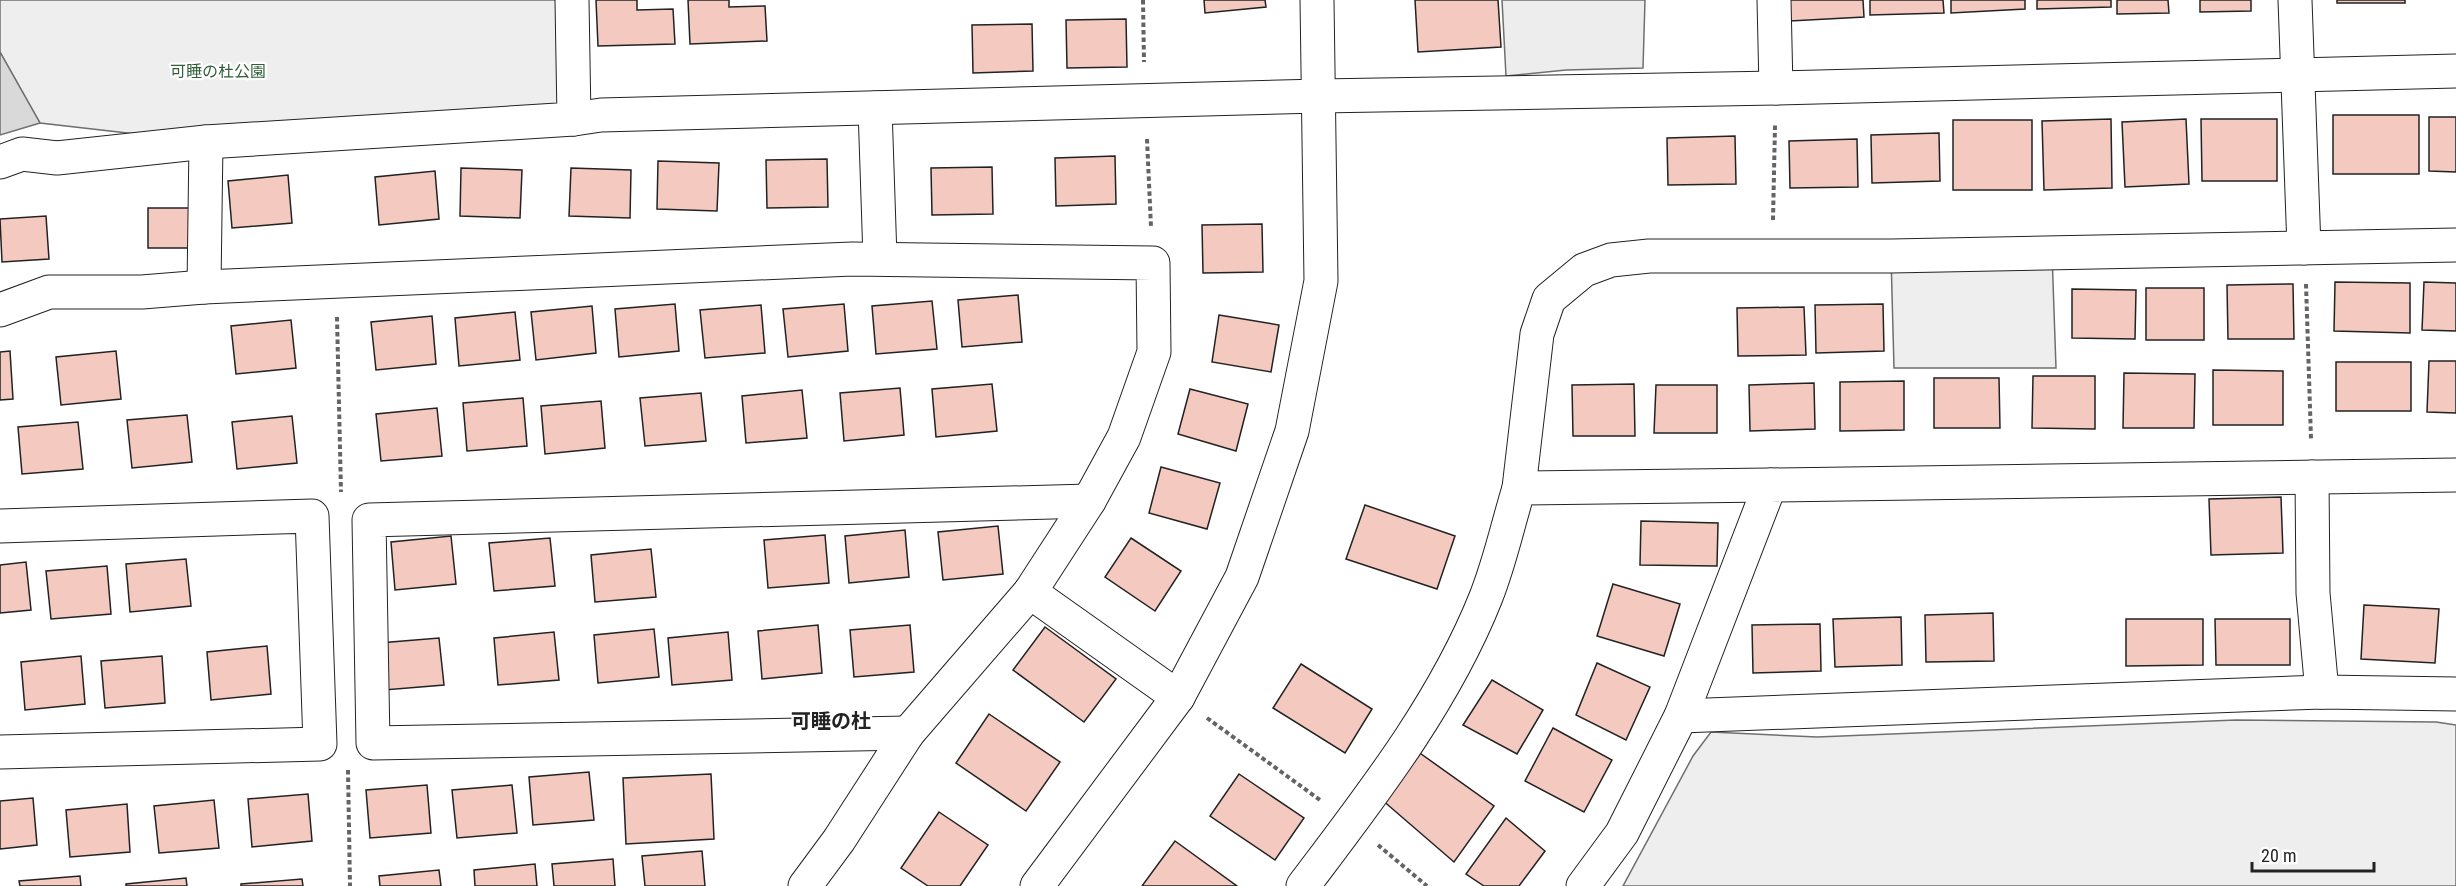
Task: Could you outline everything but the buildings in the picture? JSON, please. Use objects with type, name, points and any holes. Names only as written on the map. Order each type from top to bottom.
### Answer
[{"type":"street","points":[[572,0],[574,119]]},
{"type":"street","points":[[1037,886],[1178,697],[1242,578],[1292,431],[1321,281],[1317,0]]},
{"type":"street","points":[[1774,0],[1776,88]]},
{"type":"street","points":[[2295,0],[2304,248]]},
{"type":"street","points":[[0,162],[22,154],[57,158],[206,142],[574,119],[601,115],[1320,96],[1776,88],[2456,71]]},
{"type":"street","points":[[875,108],[880,258]]},
{"type":"street","points":[[204,287],[206,142]]},
{"type":"street","points":[[1303,886],[1351,822],[1439,694],[1486,597],[1520,488],[1537,334],[1550,299],[1584,270],[1611,260],[1649,256],[1772,254],[1891,256],[2456,244]]},
{"type":"street","points":[[0,310],[49,292],[142,292],[204,287],[880,258],[1153,263],[1154,352],[1124,437],[1089,501],[1029,592],[908,733],[839,840],[805,886]]},
{"type":"street","points":[[1520,488],[2456,475]]},
{"type":"street","points":[[2312,477],[2313,593],[2322,692]]},
{"type":"street","points":[[1583,886],[1622,833],[1681,716],[1770,485]]},
{"type":"street","points":[[908,733],[373,743],[369,520],[1089,501]]},
{"type":"street","points":[[0,526],[312,516],[320,744],[0,752]]},
{"type":"street","points":[[1029,592],[1178,697]]},
{"type":"street","points":[[1681,716],[2322,692],[2456,694]]},
{"type":"path","points":[[1143,0],[1145,101],[1153,263]]},
{"type":"path","points":[[1772,254],[1776,88]]},
{"type":"path","points":[[2304,248],[2312,477]]},
{"type":"path","points":[[1178,697],[1351,822],[1427,886]]},
{"type":"green space","name":"可睡の杜公園","points":[[0,0],[572,0],[574,119],[206,142],[40,123],[0,52]]},
{"type":"green space","points":[[2052,253],[2056,368],[1894,368],[1891,256]]},
{"type":"green space","points":[[2236,720],[2436,722],[2456,725],[2456,886],[1623,886],[1693,756],[1711,732],[1817,737]]},
{"type":"shaded area","points":[[1502,0],[1645,0],[1643,68],[1566,70],[1506,76]]},
{"type":"shaded area","points":[[0,52],[40,123],[0,135]]},
{"type":"district","name":"可睡の杜","points":[[831,721]]}]
